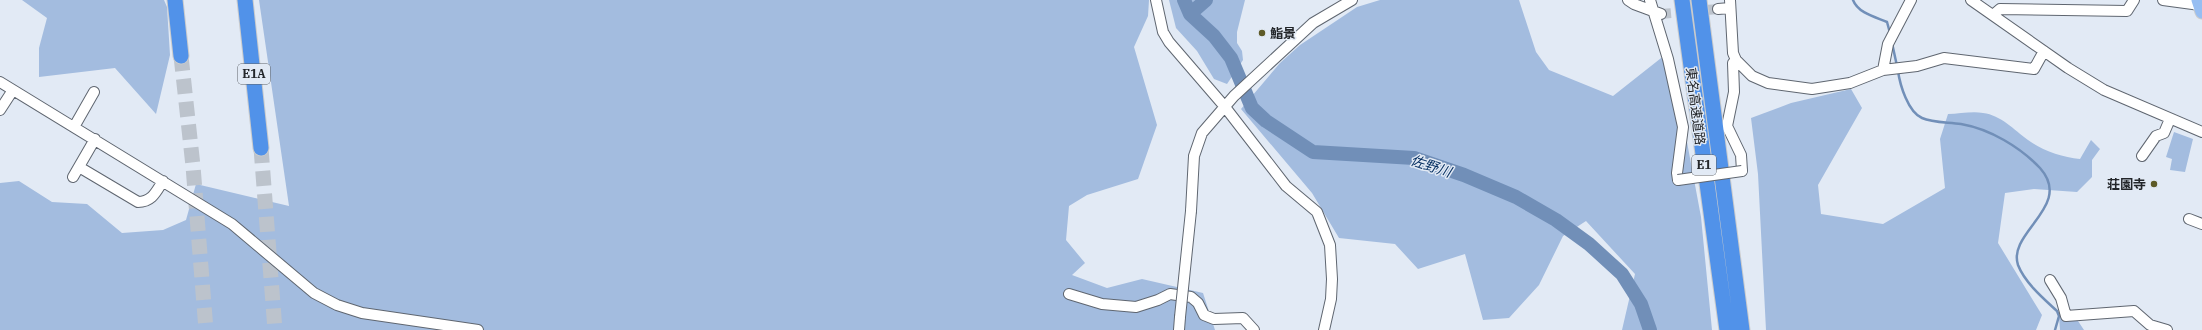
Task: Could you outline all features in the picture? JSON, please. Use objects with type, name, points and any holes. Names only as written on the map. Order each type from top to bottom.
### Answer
[{"type":"highway","points":[[175,0],[182,56]]},
{"type":"highway","name":"E1A","points":[[245,0],[261,148]]},
{"type":"highway","name":"東名高速道路","points":[[1682,0],[1727,330]]},
{"type":"highway","name":"東名高速道路","points":[[1699,0],[1742,330]]},
{"type":"street","points":[[1156,0],[1164,32],[1169,42],[1225,107],[1286,186],[1317,212],[1330,245],[1332,278],[1331,299],[1324,330]]},
{"type":"street","points":[[1179,330],[1191,211],[1194,156],[1202,133],[1234,96],[1261,70],[1313,24],[1352,0]]},
{"type":"street","points":[[1628,0],[1634,4],[1650,5],[1661,14]]},
{"type":"street","points":[[1883,70],[1888,44],[1911,0]]},
{"type":"street","points":[[1971,0],[2044,51],[2104,90],[2202,132]]},
{"type":"street","points":[[1993,15],[2000,9],[2127,11],[2134,0]]},
{"type":"street","points":[[2163,0],[2200,6]]},
{"type":"street","points":[[1718,9],[1730,4],[1733,53],[1736,60],[1752,76],[1768,83],[1812,89],[1850,83],[1883,70],[1917,66],[1944,58],[2034,69],[2044,51]]},
{"type":"street","points":[[1650,5],[1668,60],[1683,127],[1677,173],[1678,180],[1742,171],[1741,155],[1727,126],[1734,92],[1733,63],[1736,60]]},
{"type":"street","points":[[0,82],[232,224],[314,293],[337,305],[362,313],[390,318],[478,330]]},
{"type":"street","points":[[0,110],[13,90]]},
{"type":"street","points":[[74,126],[94,92]]},
{"type":"street","points":[[2142,156],[2156,136],[2164,133],[2170,119]]},
{"type":"street","points":[[73,176],[95,139]]},
{"type":"street","points":[[79,167],[138,202],[145,202],[151,199],[163,181]]},
{"type":"street","points":[[2189,219],[2202,224]]},
{"type":"street","points":[[2050,280],[2061,298],[2066,316],[2134,311],[2150,325],[2167,330]]},
{"type":"street","points":[[1070,294],[1102,304],[1136,307],[1158,300],[1170,294],[1191,297],[1198,303],[1204,314],[1214,319],[1243,318],[1254,330]]},
{"type":"shaded area","points":[[22,0],[164,0],[167,7],[170,55],[156,114],[115,68],[39,77],[39,48],[47,18]]},
{"type":"shaded area","points":[[259,0],[1149,0],[1148,16],[1134,47],[1157,125],[1138,179],[1087,195],[1069,206],[1066,240],[1085,263],[1072,275],[1107,288],[1142,279],[1203,293],[1215,330],[0,330],[0,183],[19,181],[52,202],[87,204],[122,233],[163,230],[186,220],[196,184],[289,206]]},
{"type":"shaded area","points":[[1169,0],[1245,0],[1237,32],[1237,43],[1242,51],[1243,60],[1227,84],[1214,79],[1197,51],[1176,28]]},
{"type":"shaded area","points":[[1380,0],[1519,0],[1536,52],[1549,70],[1613,96],[1670,51],[1701,217],[1712,330],[1622,330],[1635,274],[1586,221],[1563,236],[1539,285],[1509,318],[1483,320],[1465,254],[1418,269],[1395,244],[1339,238],[1312,193],[1241,109],[1280,63],[1300,45],[1357,7]]},
{"type":"shaded area","points":[[1851,89],[1862,108],[1818,185],[1821,214],[1883,224],[1945,188],[1940,139],[1948,114],[1974,112],[1990,114],[2040,147],[2066,157],[2080,159],[2091,140],[2100,149],[2092,160],[2092,177],[2077,192],[2034,189],[2005,193],[1998,243],[2042,315],[2036,330],[1766,330],[1758,174],[1751,118],[1791,103]]},
{"type":"shaded area","points":[[2174,132],[2193,139],[2185,172],[2170,170],[2172,159],[2166,157]]},
{"type":"shaded area","points":[[2074,315],[2084,330],[2060,330],[2059,316]]},
{"type":"waterway","name":"佐野川","points":[[1184,0],[1190,14],[1214,36],[1231,58],[1252,108],[1266,121],[1313,152],[1414,158],[1464,175],[1516,197],[1556,220],[1589,244],[1622,274],[1641,304],[1650,330]]},
{"type":"waterway","name":"佐野川","points":[[1190,14],[1206,0]]},
{"type":"waterway","points":[[1853,0],[1855,4],[1863,11],[1887,22],[1890,33]]},
{"type":"waterway","points":[[1892,43],[1897,66]]},
{"type":"waterway","points":[[1898,71],[1906,98],[1917,115],[1931,121],[1961,124],[1983,130],[2014,146],[2040,168],[2048,182],[2049,195],[2045,207],[2022,241],[2017,253],[2018,265],[2025,278],[2035,290],[2057,311],[2059,316],[2055,330]]},
{"type":"tunnel","points":[[1661,14],[1718,9]]},
{"type":"tunnel","points":[[181,56],[193,166],[206,330]]},
{"type":"tunnel","points":[[261,148],[275,330]]},
{"type":"place","name":"鮨景","points":[[1262,33]]},
{"type":"place","name":"荘園寺","points":[[2154,184]]}]
